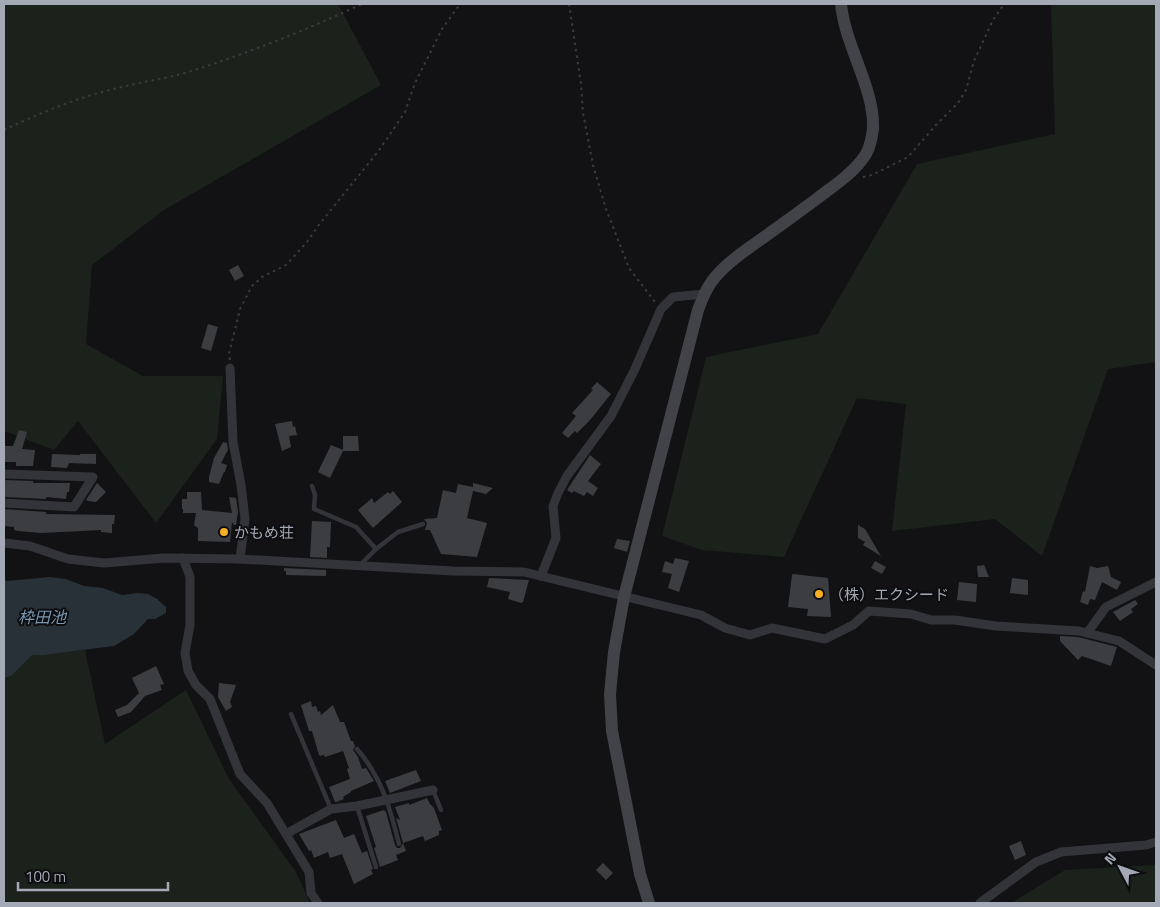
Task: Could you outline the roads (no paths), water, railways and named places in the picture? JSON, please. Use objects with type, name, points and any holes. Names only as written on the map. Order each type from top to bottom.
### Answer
[{"type":"street","points":[[649,903],[640,874],[612,731],[610,694],[614,652],[624,597],[698,310],[704,294],[711,282],[731,261],[838,183],[854,169],[865,155],[870,144],[873,129],[868,95],[843,21],[842,4]]},
{"type":"street","points":[[541,576],[556,538],[553,506],[558,494],[567,476],[611,416],[635,369],[661,309],[673,297],[704,294]]},
{"type":"street","points":[[230,368],[233,442],[245,519],[240,559]]},
{"type":"street","points":[[4,474],[93,476],[74,507],[4,503]]},
{"type":"street","points":[[4,543],[30,546],[68,559],[104,563],[183,558],[240,559],[453,571],[524,572],[701,616],[725,628],[750,635],[772,628],[825,640],[853,625],[869,611],[911,614],[931,620],[955,620],[996,626],[1079,631],[1118,642],[1156,665]]},
{"type":"street","points":[[183,558],[190,577],[190,625],[185,653],[188,671],[196,685],[210,699],[240,774],[267,803],[309,872],[311,893],[318,903]]},
{"type":"street","points":[[1087,633],[1106,608],[1156,582]]},
{"type":"street","points":[[286,834],[331,809],[357,806],[433,790]]},
{"type":"street","points":[[980,903],[1036,862],[1061,852],[1146,845],[1156,842]]},
{"type":"lane","points":[[312,486],[315,495],[314,509],[356,527],[376,549]]},
{"type":"lane","points":[[359,566],[376,549],[398,532],[423,524]]},
{"type":"lane","points":[[291,714],[331,809]]},
{"type":"lane","points":[[357,749],[368,762],[387,800],[399,844]]},
{"type":"lane","points":[[433,790],[441,810]]},
{"type":"lane","points":[[357,806],[376,867]]},
{"type":"water","name":"枠田池","points":[[50,577],[66,579],[84,586],[103,588],[122,595],[148,594],[166,607],[166,613],[155,619],[148,619],[134,634],[114,646],[32,655],[11,676],[4,678],[4,579],[7,581]]},
{"type":"place","name":"かもめ荘","points":[[224,532]]},
{"type":"place","name":"（株）エクシード","points":[[819,594]]}]
